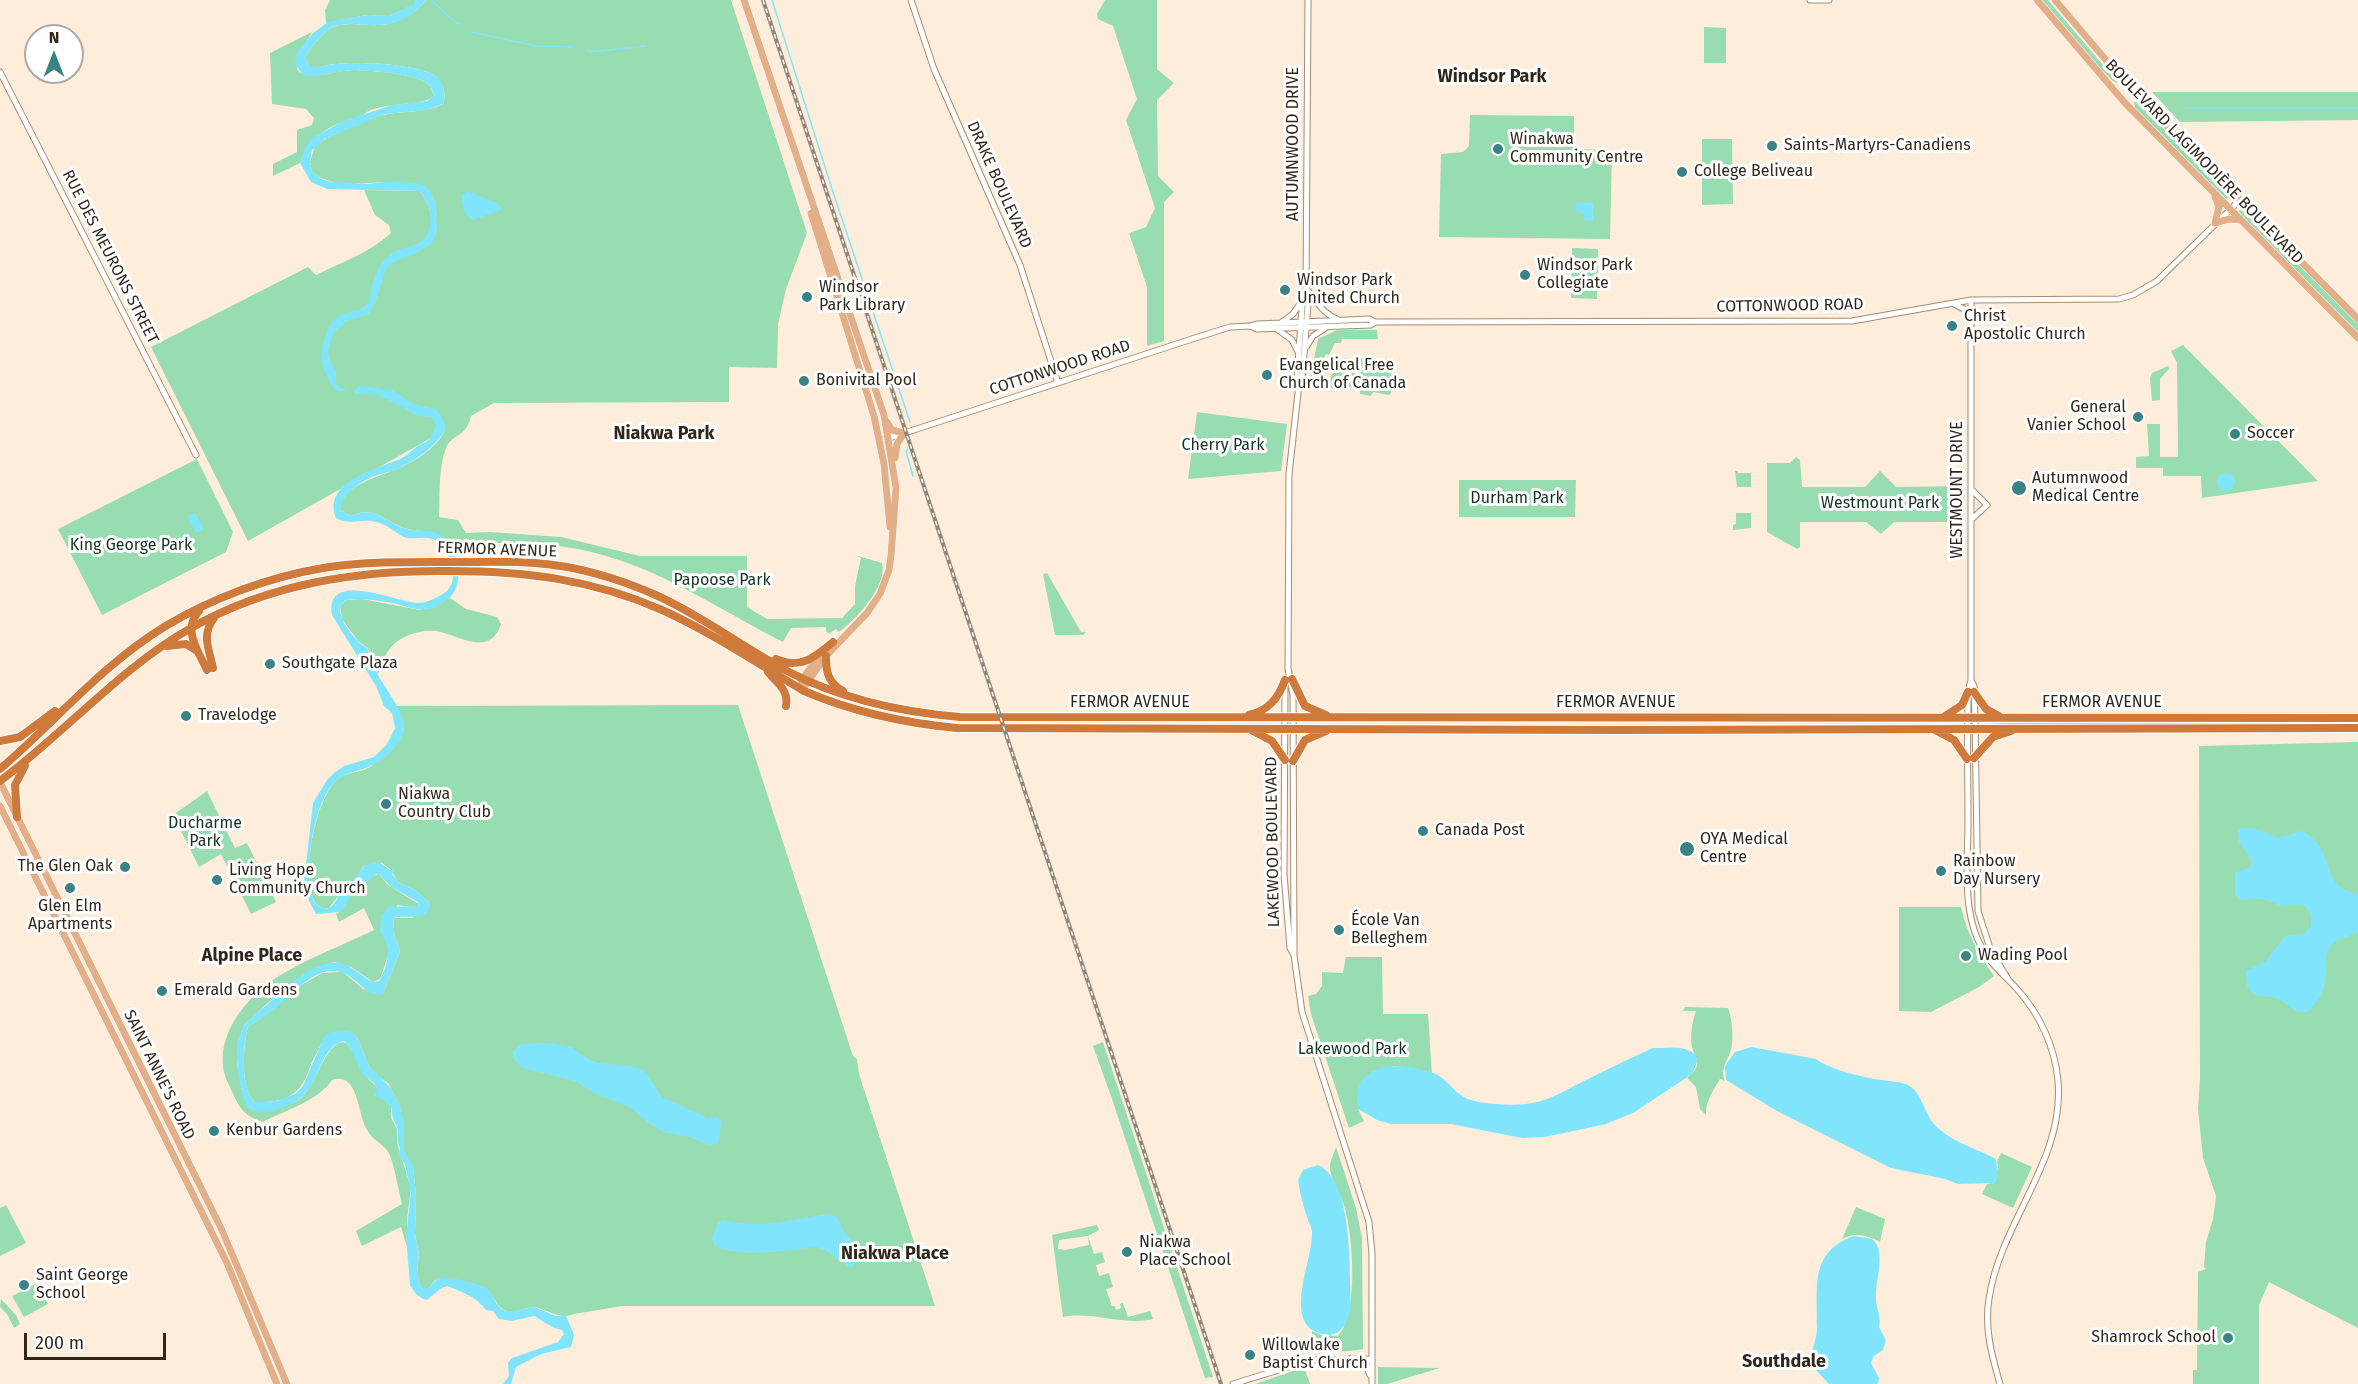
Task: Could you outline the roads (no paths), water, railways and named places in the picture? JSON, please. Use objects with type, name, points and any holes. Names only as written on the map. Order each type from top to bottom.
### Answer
[{"type":"highway","name":"FERMOR AVENUE","points":[[0,769],[31,742],[103,671],[163,627],[206,605],[265,583],[322,568],[351,565],[478,567],[536,563],[577,569],[658,596],[746,647],[825,700],[877,716],[916,724],[957,728],[1617,730],[2358,728]]},
{"type":"highway","name":"FERMOR AVENUE","points":[[0,782],[43,748],[120,679],[161,647],[190,628],[216,615],[256,598],[321,580],[432,566]]},
{"type":"highway","name":"FERMOR AVENUE","points":[[478,567],[575,581],[618,594],[661,610],[764,667],[802,684],[918,713],[960,717],[2358,718]]},
{"type":"highway","points":[[206,605],[192,619],[190,628],[198,652],[210,669],[206,640],[208,627],[216,615]]},
{"type":"highway","points":[[746,647],[783,663],[798,664],[815,657],[833,642]]},
{"type":"highway","points":[[161,647],[176,643],[186,644],[198,652]]},
{"type":"highway","points":[[826,656],[826,672],[829,679],[836,686],[862,700]]},
{"type":"highway","points":[[764,667],[785,690],[786,706]]},
{"type":"highway","points":[[1236,718],[1258,712],[1272,705],[1288,680],[1305,706],[1318,713],[1338,718]]},
{"type":"highway","points":[[1942,718],[1962,705],[1971,692],[1986,709],[2002,718]]},
{"type":"highway","points":[[0,741],[12,740],[27,733],[76,697]]},
{"type":"highway","points":[[1244,728],[1263,734],[1289,761],[1305,740],[1335,728]]},
{"type":"highway","points":[[1932,729],[1953,740],[1971,758],[1993,737],[2025,728]]},
{"type":"highway","points":[[17,817],[15,785],[17,778],[43,748]]},
{"type":"main road","points":[[744,0],[884,414],[892,430],[904,433],[897,445],[894,470]]},
{"type":"main road","name":"BOULEVARD LAGIMODIÈRE BOULEVARD","points":[[2037,0],[2114,91],[2358,338]]},
{"type":"main road","name":"BOULEVARD LAGIMODIÈRE BOULEVARD","points":[[2055,0],[2134,93],[2358,319]]},
{"type":"main road","points":[[808,193],[820,245],[867,392],[880,441],[892,544]]},
{"type":"main road","points":[[2214,193],[2218,207],[2216,223],[2229,219],[2241,220]]},
{"type":"main road","points":[[802,684],[874,604],[889,570],[895,512],[894,470],[884,414]]},
{"type":"main road","points":[[802,684],[820,654],[860,622]]},
{"type":"main road","name":"SAINT ANNE'S ROAD","points":[[0,782],[221,1228],[287,1384]]},
{"type":"main road","name":"SAINT ANNE'S ROAD","points":[[0,808],[36,876],[227,1263],[277,1384]]},
{"type":"main road","points":[[63,932],[74,934]]},
{"type":"street","name":"DRAKE BOULEVARD","points":[[911,0],[934,69],[1020,265],[1058,383]]},
{"type":"street","name":"AUTUMNWOOD DRIVE","points":[[1289,728],[1289,474],[1307,290],[1308,0]]},
{"type":"street","points":[[1810,0],[1829,0]]},
{"type":"street","name":"RUE DES MEURONS STREET","points":[[0,72],[196,455]]},
{"type":"street","name":"COTTONWOOD ROAD","points":[[880,441],[1230,327],[1275,328],[1369,319],[1375,322],[1852,321],[1971,300],[2108,299],[2133,295],[2157,282],[2240,200]]},
{"type":"street","name":"AUTUMNWOOD DRIVE","points":[[1304,324],[1303,301],[1307,290]]},
{"type":"street","points":[[1307,290],[1323,311],[1342,320]]},
{"type":"street","name":"WESTMOUNT DRIVE","points":[[1971,300],[1972,718],[1967,891],[1969,910],[1973,927],[1986,955],[2033,1009],[2045,1032],[2057,1070],[2059,1108],[2050,1148],[2005,1245],[1991,1290],[1987,1324],[2000,1384]]},
{"type":"street","points":[[1280,323],[1293,314],[1303,301]]},
{"type":"street","points":[[1952,303],[1964,309],[1971,320]]},
{"type":"street","name":"COTTONWOOD ROAD","points":[[1250,327],[1258,324],[1280,323],[1330,326],[1371,325],[1375,322]]},
{"type":"street","points":[[1275,328],[1291,339],[1302,353],[1313,336],[1330,326]]},
{"type":"street","points":[[1971,490],[1987,505],[1971,520]]},
{"type":"street","name":"AUTUMNWOOD DRIVE","points":[[1288,680],[1289,728]]},
{"type":"street","name":"LAKEWOOD BOULEVARD","points":[[1289,728],[1294,955],[1302,1017],[1369,1222],[1372,1254],[1371,1382]]},
{"type":"street","name":"LAKEWOOD BOULEVARD","points":[[1289,728],[1284,874],[1290,948],[1294,955]]},
{"type":"street","points":[[36,876],[45,872]]},
{"type":"street","points":[[1233,1384],[1311,1359],[1371,1359]]},
{"type":"street","points":[[1348,1359],[1367,1368],[1371,1382]]},
{"type":"water","points":[[416,0],[427,0],[412,14],[400,21],[379,25],[344,24],[329,29],[305,58],[312,67],[358,63],[414,68],[437,77],[444,92],[443,104],[427,110],[385,114],[325,139],[312,150],[310,162],[312,171],[320,178],[327,181],[367,184],[394,181],[422,184],[430,190],[436,205],[437,231],[432,243],[419,252],[395,261],[386,269],[377,298],[369,314],[347,321],[333,333],[328,352],[336,372],[336,384],[341,389],[345,388],[345,391],[340,391],[332,385],[323,365],[322,350],[329,327],[338,317],[367,304],[376,274],[387,257],[425,238],[431,222],[430,210],[419,191],[327,189],[311,182],[300,163],[304,150],[313,137],[344,121],[392,105],[427,101],[434,96],[429,85],[421,80],[392,73],[354,70],[316,76],[303,75],[296,66],[296,55],[313,33],[328,22],[367,15],[389,16],[414,4]]},
{"type":"water","points":[[467,191],[496,203],[503,209],[473,220],[467,216],[463,205],[462,195]]},
{"type":"water","points":[[1576,202],[1593,203],[1593,221],[1584,220],[1584,213],[1576,212]]},
{"type":"water","points":[[359,386],[392,390],[413,404],[436,409],[446,429],[431,447],[413,461],[368,479],[355,487],[345,498],[340,510],[351,516],[367,512],[400,527],[439,534],[453,550],[458,567],[458,577],[454,593],[440,605],[432,608],[420,610],[363,599],[346,600],[340,606],[345,625],[367,649],[378,675],[402,715],[404,728],[400,741],[385,757],[374,765],[343,776],[327,792],[312,840],[311,891],[315,903],[324,909],[329,908],[363,866],[379,862],[390,870],[395,869],[392,873],[398,882],[415,890],[430,903],[429,909],[422,915],[394,918],[393,931],[400,951],[383,994],[371,993],[343,973],[323,972],[313,976],[272,1011],[248,1027],[244,1055],[245,1078],[250,1096],[255,1102],[277,1101],[295,1094],[303,1086],[324,1037],[330,1032],[345,1030],[357,1037],[369,1066],[391,1088],[404,1121],[404,1152],[413,1166],[416,1194],[415,1234],[419,1254],[417,1273],[422,1288],[429,1288],[439,1278],[463,1280],[486,1288],[496,1303],[508,1312],[534,1307],[556,1316],[566,1316],[574,1335],[571,1347],[541,1354],[516,1367],[511,1384],[503,1384],[509,1376],[508,1363],[512,1358],[558,1342],[564,1334],[562,1330],[534,1316],[512,1321],[499,1319],[493,1311],[486,1310],[474,1298],[447,1286],[427,1300],[415,1292],[410,1285],[406,1237],[411,1191],[405,1165],[399,1154],[398,1130],[392,1109],[384,1100],[374,1096],[377,1091],[374,1083],[363,1075],[348,1044],[344,1041],[331,1049],[303,1096],[291,1104],[274,1110],[260,1112],[250,1110],[243,1095],[238,1073],[237,1051],[240,1034],[254,1016],[298,978],[323,965],[343,964],[373,982],[379,981],[388,956],[387,943],[380,932],[381,916],[388,907],[419,906],[418,902],[391,887],[379,874],[376,874],[351,896],[341,912],[316,914],[309,901],[304,882],[313,803],[334,773],[344,766],[374,757],[387,744],[395,728],[392,713],[384,706],[376,686],[332,615],[332,601],[339,594],[364,591],[417,603],[423,602],[434,599],[447,591],[451,586],[453,576],[446,552],[433,539],[407,538],[376,522],[345,521],[336,518],[334,506],[337,495],[344,486],[366,473],[405,456],[429,440],[436,425],[431,417],[418,416],[377,394],[355,394],[354,390]]},
{"type":"water","points":[[2222,473],[2230,473],[2235,478],[2233,489],[2222,491],[2217,486],[2217,478]]},
{"type":"water","points":[[195,513],[204,529],[196,533],[187,517]]},
{"type":"water","points":[[2242,828],[2253,828],[2280,838],[2301,831],[2312,838],[2319,847],[2337,884],[2358,894],[2358,932],[2338,940],[2329,948],[2326,956],[2324,986],[2309,1012],[2298,1012],[2277,998],[2254,995],[2247,986],[2246,971],[2265,962],[2285,936],[2304,934],[2311,926],[2311,915],[2305,906],[2281,906],[2264,899],[2239,900],[2235,894],[2235,873],[2251,867],[2251,859],[2239,842],[2238,831]]},
{"type":"water","points":[[552,1043],[571,1047],[598,1063],[630,1066],[644,1070],[662,1097],[708,1118],[718,1117],[721,1121],[719,1143],[709,1145],[689,1137],[664,1132],[631,1108],[596,1094],[575,1081],[522,1068],[513,1058],[513,1051],[522,1044]]},
{"type":"water","points":[[1752,1047],[1816,1059],[1851,1074],[1908,1085],[1917,1093],[1932,1121],[1943,1132],[1996,1159],[1998,1175],[1995,1183],[1958,1184],[1945,1179],[1891,1168],[1777,1111],[1726,1080],[1725,1066],[1735,1052]]},
{"type":"water","points":[[1653,1048],[1678,1048],[1690,1051],[1698,1060],[1692,1074],[1633,1113],[1606,1124],[1545,1137],[1522,1138],[1451,1124],[1391,1124],[1377,1120],[1358,1109],[1358,1093],[1362,1081],[1370,1073],[1381,1068],[1408,1067],[1436,1074],[1460,1094],[1482,1103],[1525,1104],[1553,1097]]},
{"type":"water","points":[[1318,1165],[1328,1172],[1336,1184],[1345,1216],[1349,1250],[1350,1313],[1341,1330],[1328,1335],[1313,1330],[1305,1321],[1301,1308],[1312,1233],[1298,1180],[1303,1170]]},
{"type":"water","points":[[828,1214],[837,1217],[845,1234],[857,1246],[858,1257],[854,1266],[848,1267],[827,1251],[817,1247],[751,1253],[723,1250],[714,1244],[712,1238],[718,1223],[723,1220],[763,1224]]},
{"type":"water","points":[[1854,1236],[1872,1239],[1878,1247],[1880,1259],[1876,1303],[1880,1320],[1879,1327],[1886,1340],[1883,1350],[1874,1356],[1871,1363],[1879,1378],[1878,1384],[1829,1384],[1814,1368],[1810,1359],[1817,1331],[1819,1273],[1822,1262],[1829,1252],[1839,1243]]},
{"type":"waterway","points":[[431,0],[460,24]]},
{"type":"waterway","points":[[772,0],[910,422]]},
{"type":"waterway","points":[[472,32],[536,46],[572,47]]},
{"type":"waterway","points":[[586,49],[591,52],[646,46]]},
{"type":"waterway","points":[[2185,108],[2358,108]]},
{"type":"waterway","points":[[908,449],[906,451],[913,476]]},
{"type":"railway","points":[[763,0],[1221,1384]]},
{"type":"place","name":"Saints-Martyrs-Canadiens","points":[[1772,146]]},
{"type":"place","name":"Winakwa Community Centre","points":[[1498,149]]},
{"type":"place","name":"College Beliveau","points":[[1682,172]]},
{"type":"place","name":"Windsor Park Collegiate","points":[[1525,275]]},
{"type":"place","name":"Windsor Park United Church","points":[[1285,290]]},
{"type":"place","name":"Windsor Park Library","points":[[807,297]]},
{"type":"place","name":"Christ Apostolic Church","points":[[1952,326]]},
{"type":"place","name":"Evangelical Free Church of Canada","points":[[1267,375]]},
{"type":"place","name":"Bonivital Pool","points":[[804,381]]},
{"type":"place","name":"General Vanier School","points":[[2138,417]]},
{"type":"place","name":"Soccer","points":[[2235,434]]},
{"type":"place","name":"Autumnwood Medical Centre","points":[[2019,488]]},
{"type":"place","name":"Southgate Plaza","points":[[270,664]]},
{"type":"place","name":"Travelodge","points":[[186,716]]},
{"type":"place","name":"Niakwa Country Club","points":[[386,804]]},
{"type":"place","name":"Canada Post","points":[[1423,831]]},
{"type":"place","name":"OYA Medical Centre","points":[[1687,849]]},
{"type":"place","name":"The Glen Oak","points":[[125,867]]},
{"type":"place","name":"Rainbow Day Nursery","points":[[1941,871]]},
{"type":"place","name":"Living Hope Community Church","points":[[217,880]]},
{"type":"place","name":"Glen Elm Apartments","points":[[70,888]]},
{"type":"place","name":"École Van Belleghem","points":[[1339,930]]},
{"type":"place","name":"Wading Pool","points":[[1966,956]]},
{"type":"place","name":"Emerald Gardens","points":[[162,991]]},
{"type":"place","name":"Kenbur Gardens","points":[[214,1131]]},
{"type":"place","name":"Niakwa Place School","points":[[1127,1252]]},
{"type":"place","name":"Saint George School","points":[[24,1285]]},
{"type":"place","name":"Shamrock School","points":[[2228,1338]]},
{"type":"place","name":"Willowlake Baptist Church","points":[[1250,1355]]},
{"type":"district","name":"Windsor Park","points":[[1492,77]]},
{"type":"district","name":"Niakwa Park","points":[[664,434]]},
{"type":"district","name":"Alpine Place","points":[[252,956]]},
{"type":"district","name":"Niakwa Place","points":[[895,1254]]},
{"type":"district","name":"Southdale","points":[[1784,1362]]},
{"type":"park label","name":"Cherry Park","points":[[1223,446]]},
{"type":"park label","name":"Durham Park","points":[[1517,499]]},
{"type":"park label","name":"Westmount Park","points":[[1880,504]]},
{"type":"park label","name":"King George Park","points":[[131,546]]},
{"type":"park label","name":"Papoose Park","points":[[722,581]]},
{"type":"park label","name":"Ducharme Park","points":[[205,833]]},
{"type":"park label","name":"Lakewood Park","points":[[1352,1050]]}]
